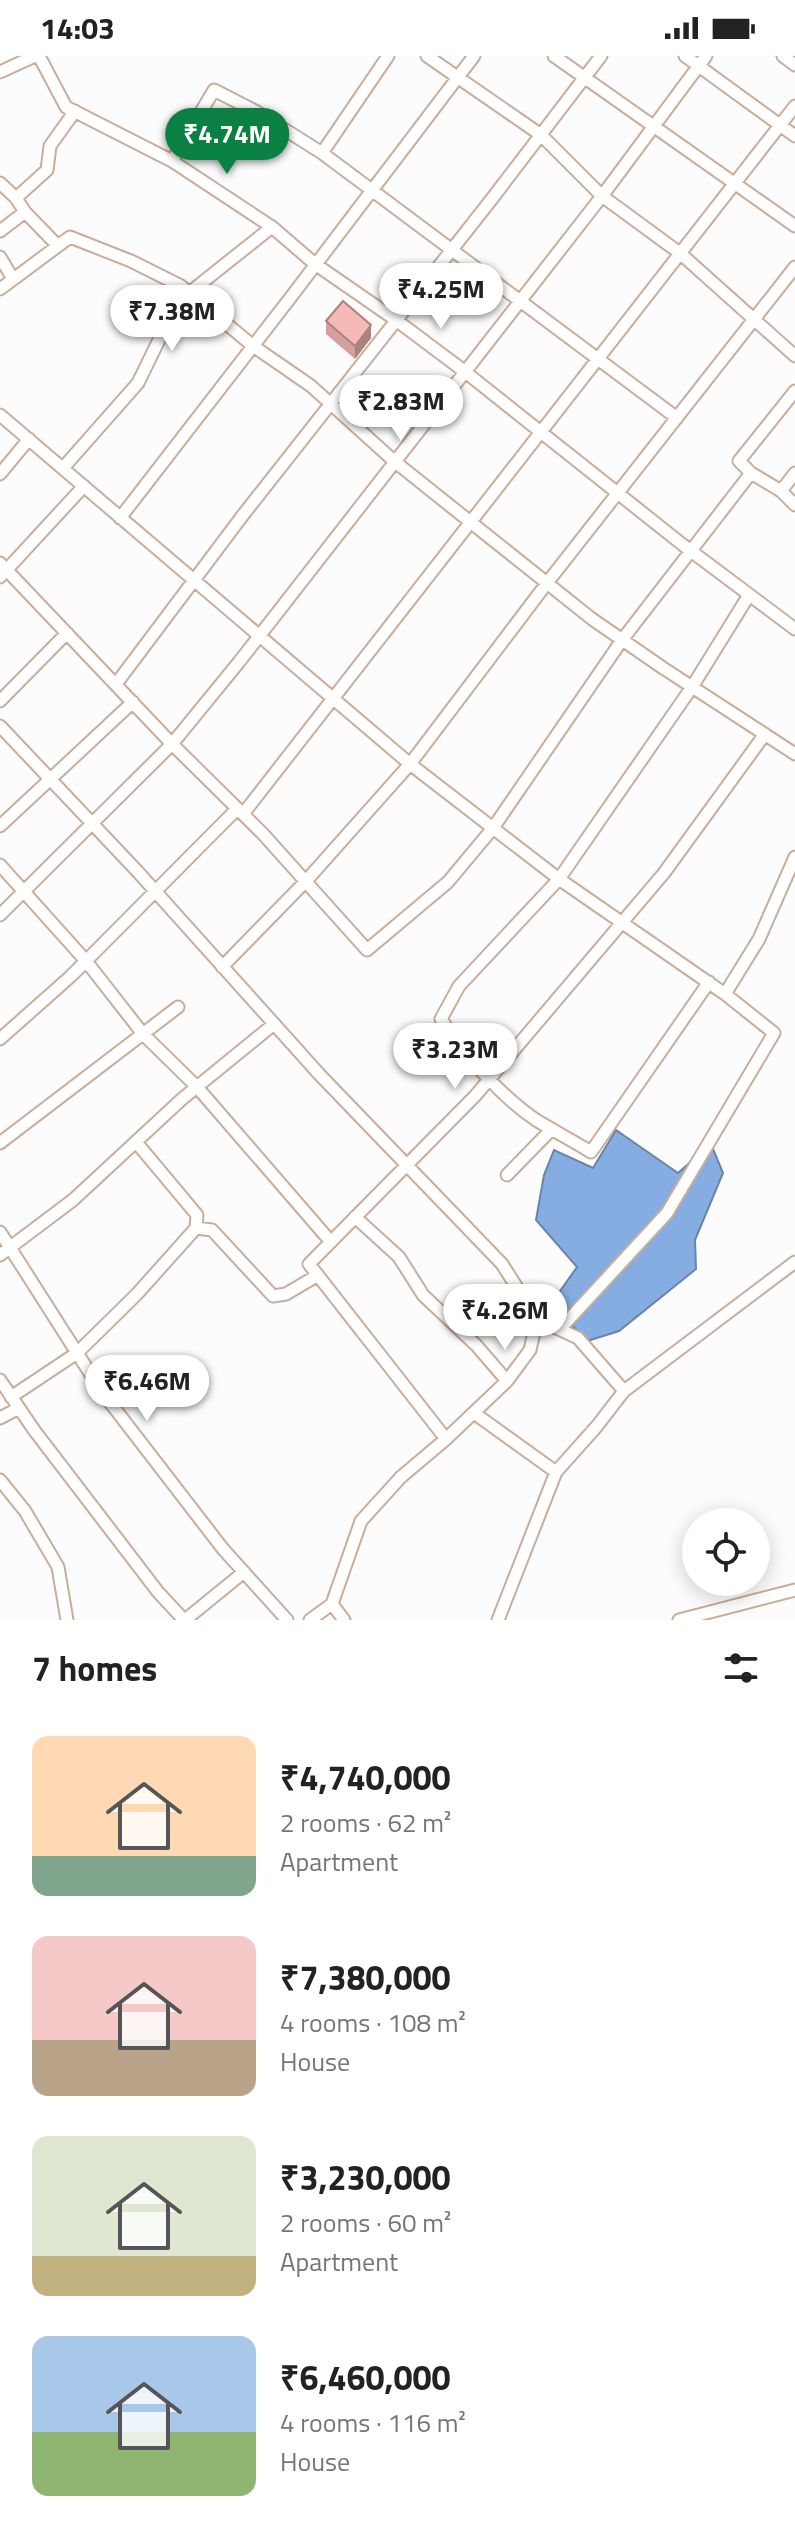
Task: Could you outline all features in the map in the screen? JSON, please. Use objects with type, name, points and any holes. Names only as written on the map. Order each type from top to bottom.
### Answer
[{"type":"street","points":[[0,72],[37,56],[66,107],[172,161],[272,227],[315,264],[464,371],[795,629]]},
{"type":"street","points":[[322,153],[388,56]]},
{"type":"street","points":[[427,56],[541,135],[602,196],[681,254],[795,356]]},
{"type":"street","points":[[120,518],[474,56]]},
{"type":"street","points":[[554,56],[795,226]]},
{"type":"street","points":[[116,684],[601,56]]},
{"type":"street","points":[[685,56],[702,61],[795,136]]},
{"type":"street","points":[[783,56],[795,65]]},
{"type":"street","points":[[0,915],[172,744],[602,196],[702,61]]},
{"type":"street","points":[[172,161],[214,90],[257,112],[322,153],[677,418]]},
{"type":"street","points":[[0,1039],[86,961],[240,811],[333,699],[795,106]]},
{"type":"street","points":[[16,198],[47,170],[50,146],[75,111]]},
{"type":"street","points":[[0,183],[58,246]]},
{"type":"street","points":[[0,231],[25,212]]},
{"type":"street","points":[[63,468],[138,383],[173,311],[189,293],[272,227]]},
{"type":"street","points":[[0,289],[70,237],[131,261],[181,286],[253,346],[311,386],[470,524],[622,640],[765,734],[793,748]]},
{"type":"street","points":[[0,257],[13,279]]},
{"type":"street","points":[[222,967],[306,881],[410,764],[547,583],[795,267]]},
{"type":"street","points":[[795,391],[739,461],[795,505]]},
{"type":"street","points":[[0,415],[410,764],[559,879],[709,982],[774,1033],[667,1213],[560,1329]]},
{"type":"street","points":[[0,474],[29,439]]},
{"type":"street","points":[[84,486],[2,570],[240,811],[367,950],[448,882],[493,828],[622,640],[751,473]]},
{"type":"street","points":[[781,491],[795,473]]},
{"type":"street","points":[[709,982],[591,1152],[534,1118],[489,1079],[441,1019],[459,986],[559,879],[692,687],[749,595]]},
{"type":"street","points":[[0,701],[67,633]]},
{"type":"street","points":[[0,826],[133,702]]},
{"type":"street","points":[[0,726],[155,891],[274,1024],[502,1264],[537,1319],[578,1338],[624,1391]]},
{"type":"street","points":[[446,1439],[309,1264],[489,1079],[664,873],[765,734]]},
{"type":"street","points":[[725,994],[759,939],[795,857]]},
{"type":"street","points":[[0,865],[86,961],[143,1034],[197,1087],[331,1242]]},
{"type":"street","points":[[0,1143],[178,1007]]},
{"type":"street","points":[[5,1251],[73,1200],[197,1087],[274,1024]]},
{"type":"street","points":[[507,1175],[552,1129]]},
{"type":"street","points":[[11,1397],[77,1353],[137,1294],[196,1228],[197,1215],[136,1142]]},
{"type":"street","points":[[355,1217],[399,1257],[423,1295],[476,1345],[507,1381]]},
{"type":"street","points":[[196,1228],[212,1230],[273,1296],[286,1294],[318,1275]]},
{"type":"street","points":[[0,1232],[5,1251],[102,1392],[244,1572],[287,1620]]},
{"type":"street","points":[[498,1620],[556,1472],[624,1391],[795,1262]]},
{"type":"street","points":[[310,1620],[332,1604],[361,1521],[401,1477],[507,1381],[530,1350],[537,1319]]},
{"type":"street","points":[[0,1380],[158,1592],[185,1620],[244,1572]]},
{"type":"street","points":[[0,1418],[19,1408]]},
{"type":"street","points":[[474,1413],[556,1472]]},
{"type":"street","points":[[0,1480],[25,1511],[58,1567],[67,1620]]},
{"type":"street","points":[[679,1620],[795,1590]]},
{"type":"street","points":[[332,1604],[344,1620]]},
{"type":"water","points":[[616,1130],[678,1173],[711,1144],[723,1173],[695,1240],[696,1269],[619,1331],[587,1341],[551,1304],[577,1267],[536,1220],[544,1175],[554,1150],[593,1168]]},
{"type":"building","points":[[343,301],[371,325],[355,346],[326,321]]}]
